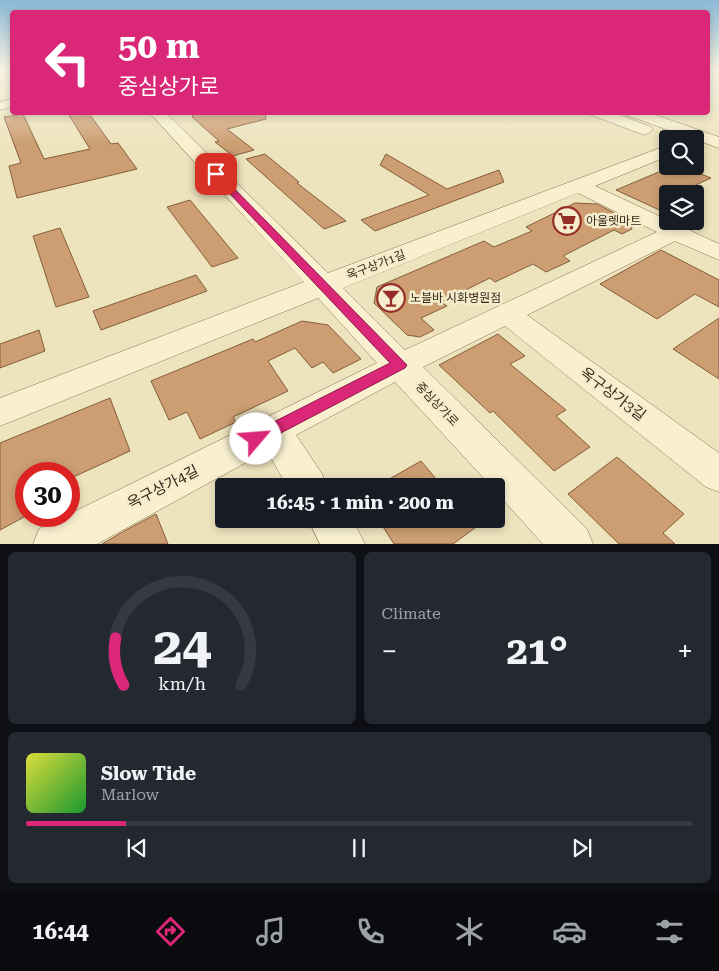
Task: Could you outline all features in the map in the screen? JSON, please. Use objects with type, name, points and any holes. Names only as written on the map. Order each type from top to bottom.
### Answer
[{"type":"street","name":"중심상가로","points":[[159,115],[572,544]]},
{"type":"street","points":[[604,115],[659,135]]},
{"type":"street","points":[[638,115],[672,130]]},
{"type":"street","points":[[704,138],[719,130]]},
{"type":"street","points":[[704,142],[719,143]]},
{"type":"street","points":[[704,146],[719,157]]},
{"type":"street","name":"옥구상가1길","points":[[0,412],[659,154]]},
{"type":"street","points":[[578,185],[719,253]]},
{"type":"street","points":[[400,365],[675,232]]},
{"type":"street","name":"옥구상가3길","points":[[506,313],[719,476]]},
{"type":"street","name":"옥구상가4길","points":[[54,544],[400,365]]},
{"type":"street","points":[[272,430],[303,478]]},
{"type":"street","points":[[334,528],[344,544]]},
{"type":"building","points":[[23,115],[44,159],[90,149],[69,115],[90,115],[111,144],[118,143],[137,169],[17,198],[9,166],[21,163],[4,117]]},
{"type":"building","points":[[193,115],[265,115],[266,119],[227,129],[254,150],[233,156],[215,142],[219,141],[192,117]]},
{"type":"building","points":[[265,154],[299,182],[297,183],[346,221],[324,229],[246,159]]},
{"type":"building","points":[[386,154],[447,189],[499,170],[504,182],[375,231],[361,220],[429,195],[380,165]]},
{"type":"building","points":[[659,172],[659,175],[704,175],[711,178],[696,185],[659,185],[659,210],[616,190]]},
{"type":"building","points":[[190,200],[238,258],[212,267],[167,207]]},
{"type":"building","points":[[575,203],[597,204],[630,221],[632,229],[622,234],[614,230],[563,256],[570,261],[546,272],[533,264],[495,282],[490,278],[441,302],[447,306],[421,318],[434,330],[420,337],[407,335],[374,303],[377,287],[484,241],[494,247],[532,231],[526,227]]},
{"type":"building","points":[[60,228],[89,297],[56,307],[33,236]]},
{"type":"building","points":[[661,250],[719,280],[719,307],[695,294],[657,319],[600,284]]},
{"type":"building","points":[[196,275],[207,291],[101,330],[93,311]]},
{"type":"building","points":[[719,318],[719,379],[673,349]]},
{"type":"building","points":[[302,321],[328,325],[361,359],[333,373],[323,362],[312,368],[295,348],[268,361],[288,391],[233,417],[236,422],[200,439],[187,412],[169,420],[151,381],[253,339],[255,342]]},
{"type":"building","points":[[39,330],[45,351],[0,368],[0,344]]},
{"type":"building","points":[[498,334],[525,356],[510,364],[566,410],[556,416],[590,447],[554,471],[493,411],[490,413],[439,365]]},
{"type":"building","points":[[110,398],[130,451],[80,474],[80,462],[15,462],[15,522],[0,530],[0,443]]},
{"type":"building","points":[[617,457],[684,514],[663,533],[675,544],[619,544],[568,494]]},
{"type":"building","points":[[421,461],[435,478],[391,478]]},
{"type":"building","points":[[156,514],[168,544],[102,544],[126,530]]},
{"type":"building","points":[[384,528],[475,528],[453,544],[394,544]]},
{"type":"place","name":"아울렛마트","points":[[567,221]]},
{"type":"place","name":"노블바 시화병원점","points":[[391,298]]},
{"type":"route","points":[[216,174],[400,365],[256,439]]}]
